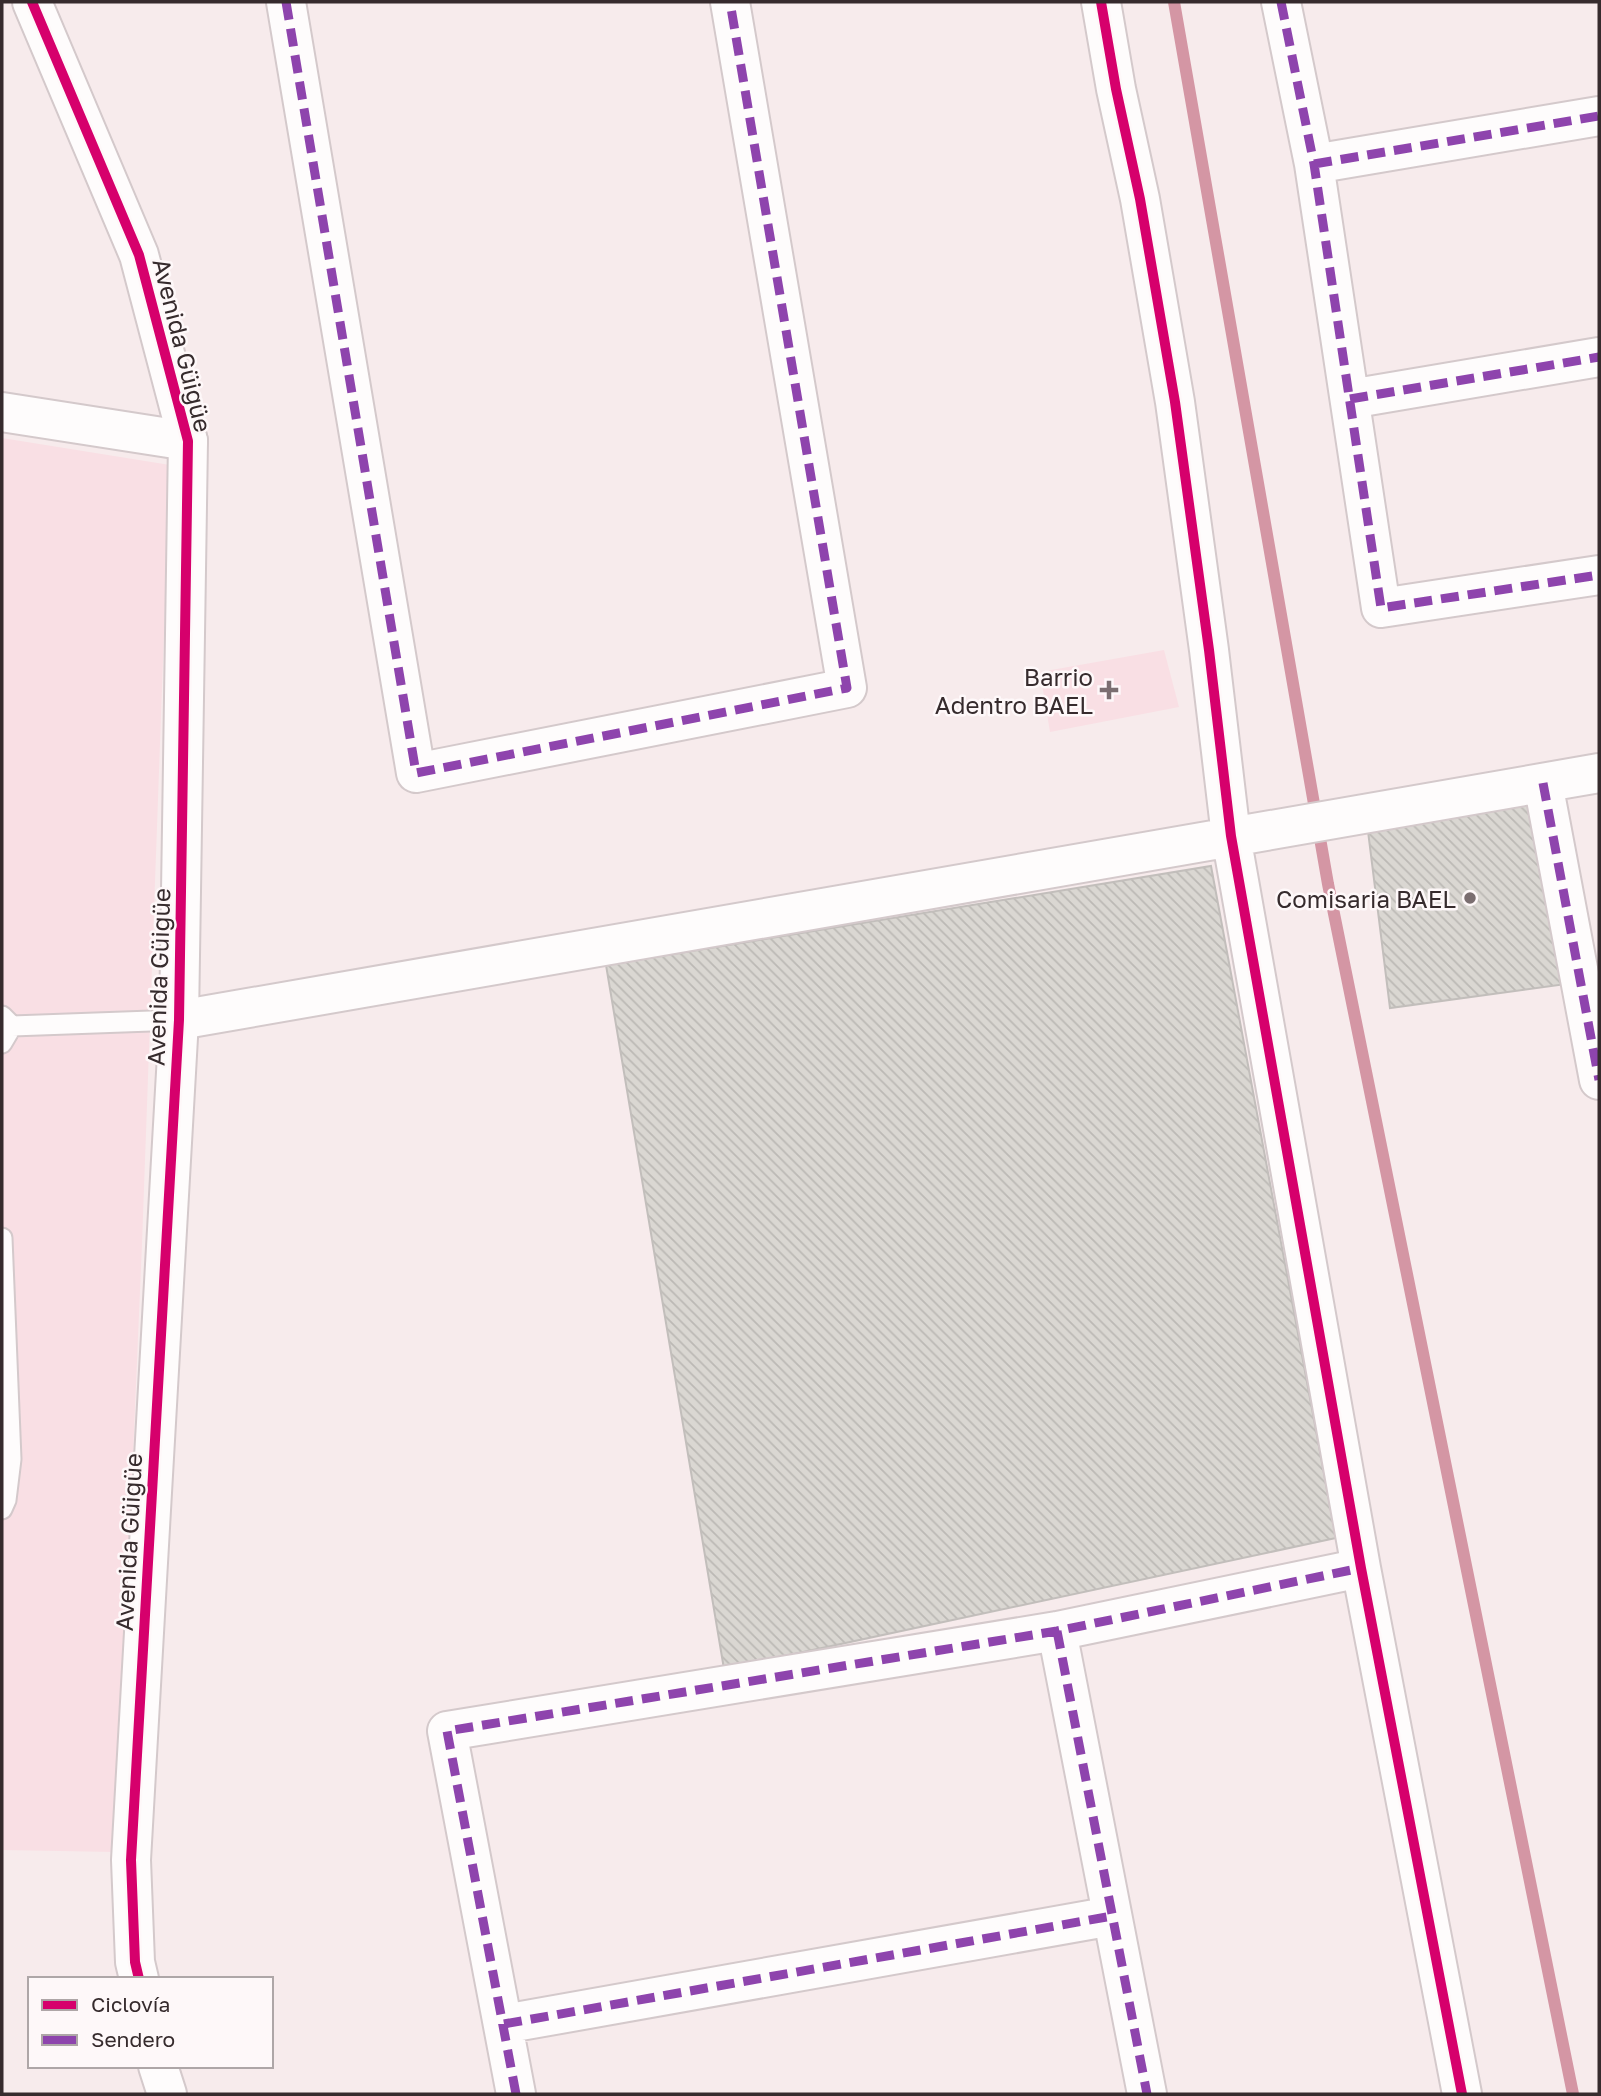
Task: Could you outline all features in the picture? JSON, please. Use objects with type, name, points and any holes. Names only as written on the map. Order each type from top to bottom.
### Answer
[{"type":"street","name":"Avenida Güigüe","points":[[32,2],[139,255],[188,440],[179,1020],[131,1860],[135,1962],[139,1977]]},
{"type":"street","points":[[286,2],[416,773],[847,688],[730,2]]},
{"type":"street","points":[[1101,2],[1115,89],[1140,200],[1175,402],[1207,636],[1247,833],[1361,1568],[1462,2094]]},
{"type":"street","points":[[1281,2],[1314,164],[1381,608],[1599,575]]},
{"type":"street","points":[[1314,164],[1599,116]]},
{"type":"street","points":[[1350,399],[1599,356]]},
{"type":"street","points":[[2,412],[188,440]]},
{"type":"street","points":[[179,1020],[1599,773]]},
{"type":"street","points":[[1543,783],[1599,1080]]},
{"type":"street","points":[[516,2094],[447,1731],[1057,1631],[1361,1568]]},
{"type":"street","points":[[1057,1631],[1147,2094]]},
{"type":"street","points":[[504,2024],[1112,1916]]},
{"type":"street","points":[[159,2068],[167,2094]]},
{"type":"lane","points":[[5,1028],[179,1020]]},
{"type":"lane","points":[[2,1238],[11,1459],[6,1500],[2,1509]]},
{"type":"shaded area","points":[[2,438],[170,465],[142,1244],[116,1852],[2,1850]]},
{"type":"shaded area","name":"Barrio Adentro BAEL","points":[[1164,650],[1179,707],[1050,732],[1040,672]]},
{"type":"building","name":"Comisaria BAEL","points":[[1543,783],[1581,982],[1390,1008],[1366,815]]},
{"type":"building","points":[[1211,866],[1336,1538],[724,1669],[606,965]]},
{"type":"waterway","points":[[1174,2],[1328,884],[1573,2094]]},
{"type":"marked path","points":[[286,2],[416,773],[847,688],[730,2]]},
{"type":"marked path","points":[[1281,2],[1314,164],[1381,608],[1599,575]]},
{"type":"marked path","points":[[1314,164],[1599,116]]},
{"type":"marked path","points":[[1350,399],[1599,357]]},
{"type":"marked path","points":[[1543,783],[1599,1080]]},
{"type":"marked path","points":[[516,2094],[447,1731],[1057,1631],[1361,1568]]},
{"type":"marked path","points":[[1057,1631],[1147,2094]]},
{"type":"marked path","points":[[504,2024],[1112,1916]]},
{"type":"cycle path","points":[[32,2],[139,255],[188,441],[179,1020],[131,1860],[135,1962],[139,1977]]},
{"type":"cycle path","points":[[1101,2],[1116,89],[1140,199],[1175,402],[1231,836],[1361,1568],[1462,2094]]},
{"type":"place","name":"Barrio Adentro BAEL","points":[[1109,690]]},
{"type":"place","name":"Comisaria BAEL","points":[[1470,898]]}]
